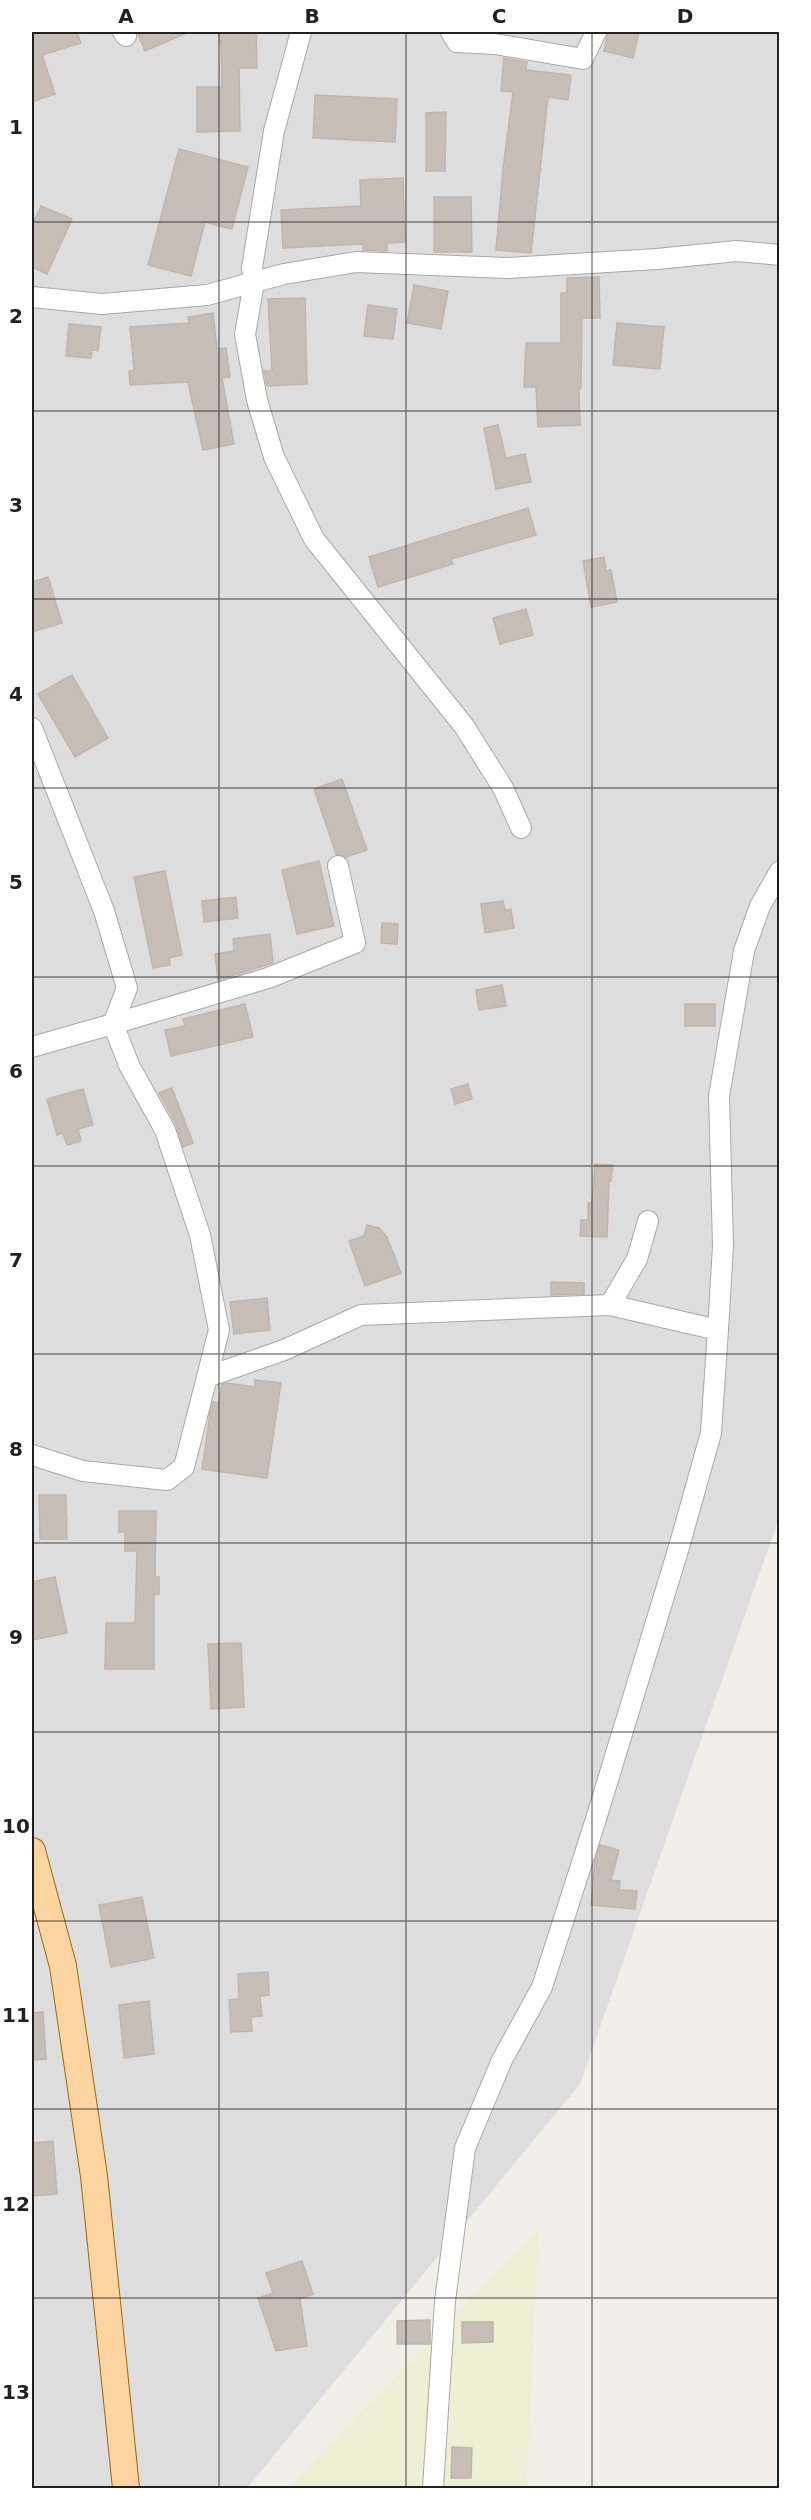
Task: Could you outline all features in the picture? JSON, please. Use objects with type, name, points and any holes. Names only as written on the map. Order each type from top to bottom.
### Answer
[{"type":"main road","points":[[32,1851],[63,1966],[94,2176],[126,2488]]},
{"type":"street","points":[[301,32],[274,131],[252,268],[254,283],[245,334],[257,400],[274,457],[314,539],[464,726],[503,788],[521,828]]},
{"type":"street","points":[[451,32],[457,42],[495,44],[584,59],[596,32]]},
{"type":"street","points":[[32,297],[102,304],[207,295],[284,274],[356,262],[507,268],[657,259],[736,251],[780,255]]},
{"type":"street","points":[[32,728],[104,911],[127,988],[113,1024],[129,1065],[165,1130],[200,1235],[219,1330],[184,1467],[167,1480],[83,1471],[32,1455]]},
{"type":"street","points":[[32,1046],[267,978],[355,943],[338,866]]},
{"type":"street","points":[[433,2488],[445,2301],[465,2148],[502,2060],[542,1987],[597,1819],[711,1433],[723,1246],[719,1096],[744,951],[760,906],[780,871]]},
{"type":"street","points":[[610,1305],[637,1259],[648,1221]]},
{"type":"street","points":[[207,1377],[284,1350],[362,1314],[510,1311],[560,1306],[610,1305],[718,1329]]},
{"type":"shaded area","points":[[32,32],[779,32],[779,1518],[580,2084],[247,2488],[32,2488]]},
{"type":"green space","points":[[538,2229],[526,2488],[291,2488],[291,2484]]},
{"type":"building","points":[[32,32],[77,32],[81,43],[42,55],[55,94],[32,102]]},
{"type":"building","points":[[137,32],[189,32],[145,51]]},
{"type":"building","points":[[218,32],[256,32],[257,68],[239,68],[240,131],[197,132],[197,87],[222,87],[221,45]]},
{"type":"building","points":[[608,32],[639,32],[633,58],[604,51]]},
{"type":"building","points":[[504,58],[527,62],[526,70],[571,75],[568,100],[548,97],[531,253],[496,250],[513,92],[501,91]]},
{"type":"building","points":[[315,95],[397,99],[395,142],[313,138]]},
{"type":"building","points":[[446,112],[445,171],[426,171],[426,113]]},
{"type":"building","points":[[179,149],[248,167],[232,229],[205,222],[191,276],[148,265]]},
{"type":"building","points":[[403,178],[405,242],[387,243],[387,251],[363,250],[363,244],[283,248],[281,210],[361,206],[360,180]]},
{"type":"building","points":[[434,197],[471,197],[472,252],[434,252]]},
{"type":"building","points":[[41,206],[72,219],[47,274],[32,267],[32,226]]},
{"type":"building","points":[[599,277],[600,318],[582,318],[580,425],[538,427],[536,387],[524,387],[526,343],[561,343],[561,293],[567,293],[567,278]]},
{"type":"building","points":[[414,285],[448,291],[441,329],[407,323]]},
{"type":"building","points":[[305,298],[307,384],[267,386],[264,371],[272,371],[268,299]]},
{"type":"building","points":[[368,305],[397,309],[393,339],[364,336]]},
{"type":"building","points":[[213,313],[217,349],[226,348],[230,377],[222,378],[234,444],[203,450],[188,382],[130,385],[129,371],[134,370],[130,327],[189,323],[188,317]]},
{"type":"building","points":[[617,323],[664,327],[660,369],[613,365]]},
{"type":"building","points":[[69,324],[101,327],[98,351],[92,350],[91,358],[66,356]]},
{"type":"building","points":[[498,425],[506,458],[525,454],[531,482],[496,489],[484,428]]},
{"type":"building","points":[[528,508],[536,535],[451,559],[453,564],[378,587],[369,557]]},
{"type":"building","points":[[604,557],[606,571],[611,570],[617,602],[591,607],[583,561]]},
{"type":"building","points":[[48,577],[62,623],[32,632],[32,582]]},
{"type":"building","points":[[526,609],[533,635],[500,644],[493,618]]},
{"type":"building","points":[[72,675],[108,738],[75,757],[38,694]]},
{"type":"building","points":[[342,779],[367,850],[346,857],[336,854],[314,789]]},
{"type":"building","points":[[319,861],[334,926],[297,934],[282,870]]},
{"type":"building","points":[[165,871],[182,955],[169,958],[170,965],[153,968],[134,877]]},
{"type":"building","points":[[236,897],[238,918],[204,922],[202,901]]},
{"type":"building","points":[[503,901],[505,910],[511,909],[514,928],[485,933],[481,904]]},
{"type":"building","points":[[382,923],[398,924],[397,944],[381,943]]},
{"type":"building","points":[[270,934],[273,963],[218,980],[215,954],[234,951],[233,939]]},
{"type":"building","points":[[502,985],[506,1006],[479,1010],[476,990]]},
{"type":"building","points":[[245,1004],[253,1037],[171,1056],[165,1030],[185,1026],[183,1019]]},
{"type":"building","points":[[685,1004],[715,1004],[715,1026],[685,1026]]},
{"type":"building","points":[[468,1084],[472,1099],[455,1104],[451,1089]]},
{"type":"building","points":[[172,1088],[193,1143],[183,1147],[176,1124],[159,1093]]},
{"type":"building","points":[[83,1089],[93,1125],[78,1129],[81,1141],[67,1145],[63,1133],[57,1135],[47,1099]]},
{"type":"building","points":[[595,1164],[613,1165],[611,1181],[609,1181],[607,1237],[580,1236],[581,1220],[588,1220],[588,1203],[592,1203]]},
{"type":"building","points":[[367,1225],[379,1228],[387,1237],[401,1273],[365,1286],[349,1241],[364,1236]]},
{"type":"building","points":[[551,1282],[584,1283],[584,1294],[551,1295]]},
{"type":"building","points":[[267,1298],[270,1330],[234,1334],[230,1302]]},
{"type":"building","points":[[255,1380],[281,1383],[267,1478],[202,1469],[210,1413],[213,1402],[219,1403],[222,1384],[255,1387]]},
{"type":"building","points":[[39,1495],[66,1495],[67,1539],[40,1539]]},
{"type":"building","points":[[119,1511],[156,1511],[155,1577],[159,1577],[159,1594],[154,1594],[154,1669],[105,1669],[106,1623],[135,1623],[137,1551],[125,1551],[125,1532],[119,1532]]},
{"type":"building","points":[[55,1577],[67,1633],[32,1640],[32,1582]]},
{"type":"building","points":[[241,1643],[244,1707],[211,1709],[208,1644]]},
{"type":"building","points":[[600,1845],[619,1850],[611,1880],[620,1881],[619,1890],[637,1891],[635,1909],[591,1905],[595,1861]]},
{"type":"building","points":[[142,1897],[154,1958],[111,1967],[99,1905]]},
{"type":"building","points":[[268,1972],[269,1995],[260,1996],[262,2016],[251,2017],[252,2031],[231,2032],[229,2000],[239,1999],[238,1974]]},
{"type":"building","points":[[149,2001],[154,2054],[124,2058],[119,2005]]},
{"type":"building","points":[[43,2012],[46,2059],[32,2060],[32,2013]]},
{"type":"building","points":[[53,2141],[57,2194],[32,2196],[32,2143]]},
{"type":"building","points":[[302,2261],[313,2294],[300,2299],[307,2346],[276,2351],[258,2298],[273,2293],[266,2273]]},
{"type":"building","points":[[430,2320],[430,2344],[397,2344],[397,2321]]},
{"type":"building","points":[[462,2322],[493,2322],[493,2342],[462,2343]]},
{"type":"building","points":[[452,2447],[472,2448],[471,2478],[451,2478]]}]
